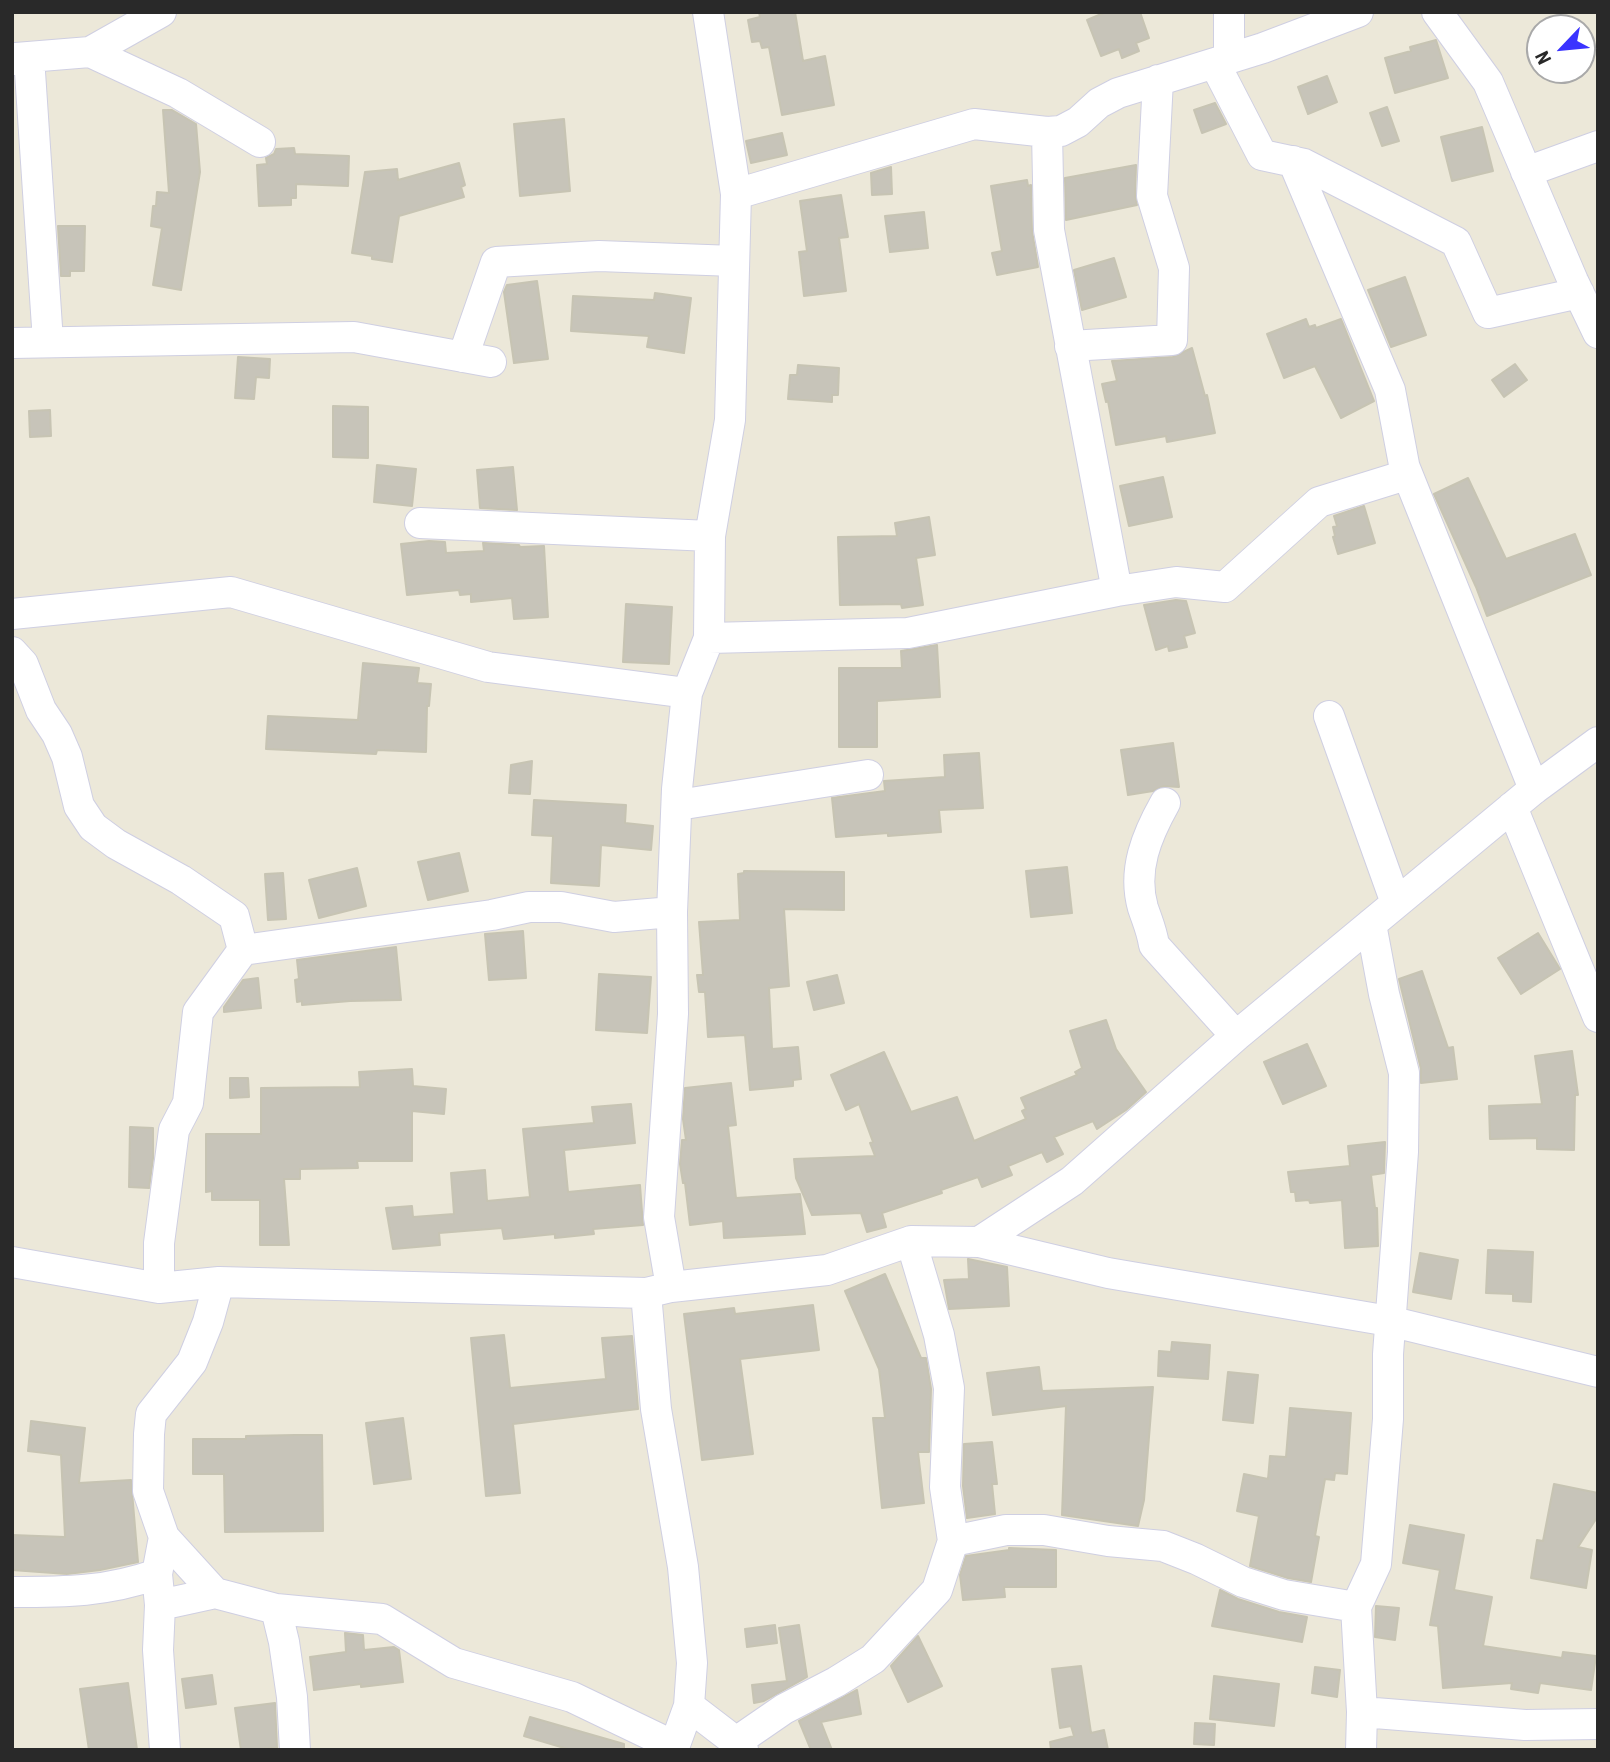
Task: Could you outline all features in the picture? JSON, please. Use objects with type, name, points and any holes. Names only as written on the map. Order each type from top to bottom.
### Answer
[{"type":"street","points":[[48,342],[21,59],[90,52],[161,12]]},
{"type":"street","points":[[160,1605],[215,1593],[276,1609],[382,1619],[454,1663],[572,1697],[673,1748],[689,1706],[692,1663],[683,1567],[656,1409],[659,1217],[673,1014],[672,912],[677,789],[687,693],[709,638],[710,536],[730,420],[736,194],[708,12]]},
{"type":"street","points":[[736,194],[974,124],[1047,132],[1061,131],[1078,122],[1099,103],[1118,93],[1158,80],[1225,36],[1358,12]]},
{"type":"street","points":[[1437,12],[1488,82],[1578,293],[1598,333]]},
{"type":"street","points":[[1225,36],[1262,155],[1304,163],[1456,242],[1488,313],[1578,293]]},
{"type":"street","points":[[90,52],[178,93],[260,142]]},
{"type":"street","points":[[1070,346],[1172,340],[1174,268],[1152,196],[1158,80]]},
{"type":"street","points":[[1047,132],[1049,230],[1117,591]]},
{"type":"street","points":[[1526,172],[1598,146]]},
{"type":"street","points":[[709,638],[908,633],[1117,591],[1177,582],[1225,587],[1319,502],[1406,475],[1390,390],[1293,161]]},
{"type":"street","points":[[12,343],[354,337],[477,359],[496,262],[599,256],[734,261]]},
{"type":"street","points":[[1405,468],[1598,1017]]},
{"type":"street","points":[[420,523],[710,536]]},
{"type":"street","points":[[12,614],[231,592],[488,667],[687,693]]},
{"type":"street","points":[[16,661],[41,710],[57,734],[67,757],[79,806],[93,827],[116,844],[181,880],[234,916],[243,950]]},
{"type":"street","points":[[1329,716],[1396,904]]},
{"type":"street","points":[[979,1242],[1072,1181],[1236,1036],[1523,798],[1598,742]]},
{"type":"street","points":[[678,805],[868,775]]},
{"type":"street","points":[[1165,803],[1145,844],[1140,864],[1143,906],[1154,944],[1236,1036]]},
{"type":"street","points":[[159,1289],[159,1243],[174,1130],[188,1103],[198,1013],[243,950],[492,915],[529,907],[561,907],[614,917],[672,912]]},
{"type":"street","points":[[1361,1750],[1362,1712],[1356,1607],[1376,1564],[1388,1419],[1389,1321],[1402,1152],[1404,1073],[1384,994],[1371,924]]},
{"type":"street","points":[[689,1706],[739,1746],[784,1709],[873,1659],[937,1590],[953,1541],[944,1488],[949,1388],[939,1335],[911,1241]]},
{"type":"street","points":[[12,1262],[159,1289],[219,1282],[659,1290],[827,1270],[911,1241],[979,1242],[1108,1273],[1389,1321],[1598,1372]]},
{"type":"street","points":[[215,1593],[164,1537],[148,1491],[151,1414],[192,1362],[208,1322],[219,1282]]},
{"type":"street","points":[[953,1541],[1006,1530],[1044,1530],[1108,1541],[1163,1546],[1242,1582],[1284,1595],[1356,1607]]},
{"type":"street","points":[[164,1537],[157,1574],[160,1605],[158,1650],[165,1750]]},
{"type":"street","points":[[12,1592],[94,1590],[128,1584],[157,1574]]},
{"type":"street","points":[[276,1609],[292,1697],[295,1750]]},
{"type":"street","points":[[1362,1712],[1525,1726],[1598,1724]]},
{"type":"building","points":[[759,12],[795,12],[803,61],[825,56],[834,105],[782,115],[769,47],[762,48],[760,41],[752,42],[748,20],[760,17]]},
{"type":"building","points":[[1106,12],[1140,12],[1149,38],[1136,43],[1139,51],[1122,58],[1119,49],[1101,56],[1087,20]]},
{"type":"building","points":[[1436,40],[1448,78],[1395,93],[1385,58]]},
{"type":"building","points":[[1327,76],[1337,102],[1308,114],[1298,87]]},
{"type":"building","points":[[1215,103],[1226,124],[1202,133],[1194,110]]},
{"type":"building","points":[[1387,107],[1399,141],[1382,146],[1370,113]]},
{"type":"building","points":[[163,110],[172,110],[196,124],[200,172],[181,290],[153,285],[162,228],[151,226],[153,206],[156,206],[157,192],[169,193]]},
{"type":"building","points":[[564,119],[570,191],[520,196],[514,124]]},
{"type":"building","points":[[1482,127],[1493,171],[1452,181],[1441,137]]},
{"type":"building","points":[[782,133],[787,155],[751,163],[746,141]]},
{"type":"building","points":[[294,148],[295,154],[349,156],[348,186],[296,184],[296,198],[291,198],[291,205],[259,206],[257,165],[267,164],[266,158],[274,154],[276,149]]},
{"type":"building","points":[[459,163],[465,185],[461,187],[464,197],[399,216],[392,262],[352,253],[365,172],[397,169],[398,180]]},
{"type":"building","points":[[1136,165],[1137,205],[1066,220],[1065,178]]},
{"type":"building","points":[[891,167],[892,194],[872,195],[871,173]]},
{"type":"building","points":[[1027,180],[1028,186],[1031,185],[1032,231],[1038,267],[997,275],[992,253],[1002,251],[991,186]]},
{"type":"building","points":[[841,195],[848,237],[839,238],[846,291],[804,296],[799,252],[807,251],[800,201]]},
{"type":"building","points":[[924,212],[928,248],[890,252],[885,216]]},
{"type":"building","points":[[58,226],[85,226],[84,271],[70,271],[70,276],[61,276]]},
{"type":"building","points":[[1114,258],[1126,297],[1082,310],[1074,270]]},
{"type":"building","points":[[1405,277],[1426,335],[1391,347],[1368,290]]},
{"type":"building","points":[[537,281],[548,359],[514,363],[504,292],[507,285]]},
{"type":"building","points":[[655,293],[691,298],[684,353],[647,347],[649,336],[571,331],[573,296],[654,300]]},
{"type":"building","points":[[1306,319],[1309,327],[1315,325],[1316,328],[1341,319],[1374,401],[1341,418],[1315,366],[1284,378],[1267,334]]},
{"type":"building","points":[[1192,348],[1205,396],[1207,395],[1215,433],[1167,442],[1166,436],[1116,445],[1102,384],[1117,381],[1112,361],[1173,357]]},
{"type":"building","points":[[238,357],[270,359],[269,378],[256,377],[254,399],[235,398]]},
{"type":"building","points":[[1515,364],[1527,380],[1504,397],[1492,380]]},
{"type":"building","points":[[798,365],[839,368],[838,395],[832,395],[832,402],[788,399],[790,375],[797,375]]},
{"type":"building","points":[[333,406],[368,407],[368,458],[333,457]]},
{"type":"building","points":[[50,410],[51,436],[30,437],[29,411]]},
{"type":"building","points":[[377,465],[416,469],[412,506],[374,502]]},
{"type":"building","points":[[513,467],[517,510],[480,508],[477,470]]},
{"type":"building","points":[[1163,477],[1172,517],[1129,526],[1120,486]]},
{"type":"building","points":[[1468,478],[1506,559],[1575,534],[1591,575],[1487,616],[1434,494]]},
{"type":"building","points":[[1364,506],[1375,543],[1338,554],[1333,537],[1333,527],[1337,526],[1334,516]]},
{"type":"building","points":[[929,517],[935,555],[916,558],[923,605],[902,608],[901,604],[840,605],[838,537],[897,536],[895,523]]},
{"type":"building","points":[[445,542],[446,553],[484,551],[483,543],[520,547],[544,546],[548,617],[514,619],[512,598],[471,602],[471,594],[460,595],[459,590],[407,595],[401,544]]},
{"type":"building","points":[[1186,601],[1195,633],[1184,636],[1187,647],[1169,651],[1168,646],[1156,650],[1144,605]]},
{"type":"building","points":[[626,604],[672,607],[669,664],[623,662]]},
{"type":"building","points":[[937,645],[940,697],[877,701],[877,747],[839,747],[839,668],[902,668],[901,651]]},
{"type":"building","points":[[363,663],[419,668],[417,683],[431,684],[427,706],[426,752],[377,750],[376,754],[266,749],[268,716],[358,720]]},
{"type":"building","points":[[1173,743],[1179,787],[1164,786],[1153,791],[1128,795],[1121,750]]},
{"type":"building","points":[[979,753],[983,808],[939,810],[941,832],[836,837],[832,798],[885,791],[884,781],[945,777],[944,755]]},
{"type":"building","points":[[532,761],[530,794],[509,793],[511,765]]},
{"type":"building","points":[[534,800],[626,805],[625,823],[653,826],[651,850],[601,845],[599,886],[551,883],[553,836],[532,835]]},
{"type":"building","points":[[459,853],[468,891],[428,900],[418,862]]},
{"type":"building","points":[[1067,867],[1072,913],[1031,917],[1026,871]]},
{"type":"building","points":[[357,868],[366,906],[319,918],[309,880]]},
{"type":"building","points":[[744,871],[844,872],[844,910],[784,909],[789,986],[769,988],[772,1049],[798,1047],[801,1079],[793,1080],[793,1086],[750,1090],[745,1035],[708,1037],[705,992],[699,992],[697,975],[703,975],[699,922],[740,920],[738,874]]},
{"type":"building","points":[[283,873],[286,919],[268,920],[265,874]]},
{"type":"building","points":[[523,931],[526,978],[489,980],[485,934]]},
{"type":"building","points":[[1538,933],[1560,969],[1521,994],[1498,958]]},
{"type":"building","points":[[396,947],[401,1000],[302,1005],[302,1001],[297,1002],[297,960]]},
{"type":"building","points":[[1422,971],[1448,1048],[1453,1047],[1457,1079],[1421,1083],[1421,1069],[1399,979]]},
{"type":"building","points":[[599,974],[651,977],[647,1033],[596,1030]]},
{"type":"building","points":[[837,975],[844,1003],[814,1010],[807,982]]},
{"type":"building","points":[[258,978],[261,1008],[224,1012],[224,1007],[243,980]]},
{"type":"building","points":[[1106,1020],[1116,1049],[1146,1092],[1126,1110],[1097,1129],[1093,1121],[1054,1137],[1063,1154],[1047,1162],[1042,1152],[1008,1166],[1012,1175],[982,1187],[978,1177],[941,1190],[942,1193],[882,1213],[886,1227],[867,1232],[861,1213],[812,1215],[796,1178],[794,1159],[875,1156],[870,1143],[873,1142],[859,1104],[846,1110],[831,1075],[884,1052],[911,1112],[957,1097],[974,1141],[1026,1119],[1022,1111],[1026,1109],[1021,1098],[1077,1075],[1075,1072],[1082,1068],[1070,1031]]},
{"type":"building","points":[[1307,1044],[1326,1086],[1283,1104],[1264,1062]]},
{"type":"building","points":[[1572,1051],[1578,1095],[1575,1095],[1574,1150],[1537,1149],[1537,1138],[1490,1139],[1489,1106],[1542,1104],[1535,1056]]},
{"type":"building","points":[[412,1069],[413,1086],[446,1089],[444,1114],[412,1111],[412,1161],[357,1161],[358,1168],[300,1169],[300,1179],[284,1179],[289,1245],[260,1245],[260,1200],[212,1200],[212,1191],[206,1192],[206,1134],[261,1134],[261,1088],[360,1087],[359,1072]]},
{"type":"building","points":[[230,1078],[248,1078],[249,1097],[230,1098]]},
{"type":"building","points":[[731,1083],[736,1125],[728,1126],[736,1198],[800,1194],[805,1234],[724,1238],[723,1221],[690,1225],[680,1164],[682,1140],[686,1140],[683,1119],[685,1088]]},
{"type":"building","points":[[631,1104],[635,1143],[564,1150],[568,1192],[640,1185],[643,1225],[593,1229],[594,1234],[555,1238],[555,1234],[504,1239],[502,1228],[439,1233],[440,1245],[393,1249],[386,1208],[412,1206],[413,1217],[454,1214],[451,1173],[485,1170],[487,1201],[530,1197],[523,1129],[594,1123],[592,1107]]},
{"type":"building","points":[[130,1127],[153,1128],[149,1188],[129,1187]]},
{"type":"building","points":[[1385,1142],[1384,1173],[1371,1175],[1377,1208],[1378,1246],[1345,1248],[1342,1200],[1310,1203],[1309,1200],[1296,1201],[1295,1192],[1291,1192],[1288,1172],[1350,1166],[1348,1146]]},
{"type":"building","points":[[1488,1250],[1533,1252],[1531,1302],[1513,1301],[1513,1294],[1486,1293]]},
{"type":"building","points":[[1420,1253],[1458,1260],[1451,1299],[1413,1292]]},
{"type":"building","points":[[968,1259],[1007,1267],[1009,1306],[949,1309],[944,1280],[969,1279]]},
{"type":"building","points":[[885,1274],[921,1358],[926,1358],[931,1389],[929,1452],[918,1452],[924,1503],[882,1508],[873,1418],[885,1418],[879,1369],[845,1291]]},
{"type":"building","points":[[813,1305],[819,1350],[740,1359],[753,1454],[702,1460],[684,1314],[734,1308],[735,1314]]},
{"type":"building","points":[[504,1335],[510,1388],[606,1379],[602,1338],[632,1336],[638,1409],[513,1424],[520,1493],[486,1496],[471,1338]]},
{"type":"building","points":[[1172,1342],[1210,1345],[1208,1379],[1158,1376],[1159,1351],[1171,1352]]},
{"type":"building","points":[[1039,1367],[1042,1391],[1153,1387],[1144,1500],[1138,1526],[1062,1515],[1066,1406],[993,1415],[987,1373]]},
{"type":"building","points":[[1228,1372],[1258,1375],[1253,1423],[1223,1420]]},
{"type":"building","points":[[1290,1408],[1351,1413],[1347,1474],[1335,1473],[1334,1480],[1325,1479],[1315,1536],[1319,1537],[1311,1582],[1250,1566],[1259,1516],[1237,1511],[1244,1474],[1268,1479],[1270,1456],[1286,1457]]},
{"type":"building","points":[[403,1418],[411,1479],[374,1484],[366,1423]]},
{"type":"building","points":[[31,1421],[85,1428],[79,1483],[131,1480],[138,1562],[67,1574],[12,1570],[12,1535],[65,1537],[61,1455],[28,1451]]},
{"type":"building","points":[[322,1435],[323,1531],[225,1532],[224,1474],[193,1474],[193,1439]]},
{"type":"building","points":[[992,1442],[997,1484],[992,1484],[995,1514],[967,1518],[963,1486],[964,1444]]},
{"type":"building","points":[[1554,1484],[1598,1493],[1598,1516],[1578,1547],[1592,1550],[1586,1588],[1531,1578],[1537,1540],[1543,1541]]},
{"type":"building","points":[[1410,1525],[1464,1535],[1454,1590],[1492,1597],[1483,1646],[1562,1658],[1563,1652],[1596,1656],[1591,1690],[1540,1683],[1538,1693],[1511,1689],[1512,1683],[1443,1688],[1438,1626],[1430,1625],[1440,1570],[1403,1563]]},
{"type":"building","points":[[1009,1548],[1056,1550],[1056,1587],[1004,1587],[1005,1597],[963,1600],[960,1575],[966,1556]]},
{"type":"building","points":[[1220,1590],[1238,1599],[1279,1612],[1307,1617],[1302,1642],[1212,1626]]},
{"type":"building","points":[[1376,1606],[1399,1608],[1395,1640],[1375,1637]]},
{"type":"building","points":[[775,1625],[777,1643],[747,1647],[745,1629]]},
{"type":"building","points":[[799,1625],[807,1677],[764,1701],[754,1703],[752,1685],[787,1681],[779,1628]]},
{"type":"building","points":[[345,1633],[363,1635],[364,1650],[394,1647],[399,1650],[403,1682],[314,1690],[310,1657],[346,1652]]},
{"type":"building","points":[[918,1636],[942,1686],[908,1702],[891,1666]]},
{"type":"building","points":[[1081,1666],[1091,1733],[1104,1730],[1108,1750],[1051,1750],[1050,1742],[1074,1736],[1071,1726],[1060,1728],[1052,1669]]},
{"type":"building","points":[[1315,1667],[1340,1670],[1337,1697],[1312,1693]]},
{"type":"building","points":[[212,1675],[216,1704],[186,1708],[182,1679]]},
{"type":"building","points":[[1214,1676],[1279,1684],[1274,1726],[1210,1719]]},
{"type":"building","points":[[128,1683],[137,1750],[89,1750],[80,1689]]},
{"type":"building","points":[[857,1690],[861,1714],[821,1722],[832,1750],[811,1750],[799,1721]]},
{"type":"building","points":[[275,1703],[277,1748],[241,1750],[235,1708]]},
{"type":"building","points":[[530,1717],[624,1744],[624,1750],[571,1750],[524,1736]]},
{"type":"building","points":[[1195,1723],[1215,1724],[1214,1745],[1194,1744]]}]
